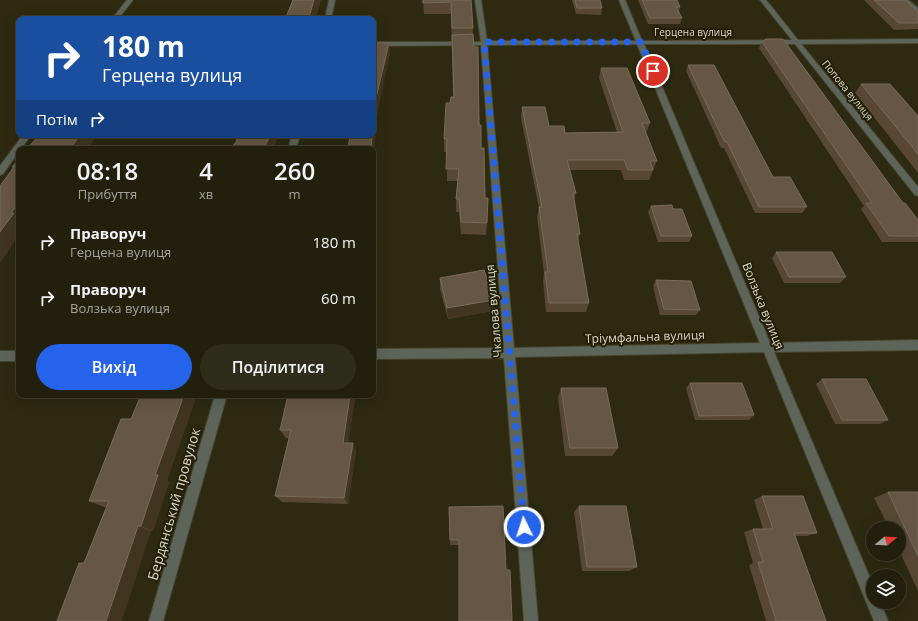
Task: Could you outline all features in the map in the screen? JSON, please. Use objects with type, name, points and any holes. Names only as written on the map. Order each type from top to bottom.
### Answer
[{"type":"street","points":[[117,16],[130,0]]},
{"type":"street","points":[[329,16],[332,0]]},
{"type":"street","name":"Чкалова вулиця","points":[[478,0],[484,42],[511,354],[531,621]]},
{"type":"street","name":"Волзька вулиця","points":[[622,0],[641,42],[765,346],[881,621]]},
{"type":"street","name":"Попова вулиця","points":[[763,0],[918,193]]},
{"type":"street","points":[[905,0],[918,11]]},
{"type":"street","name":"Герцена вулиця","points":[[376,44],[484,42],[918,41]]},
{"type":"street","points":[[0,172],[16,150]]},
{"type":"street","name":"Тріумфальна вулиця","points":[[376,354],[511,354],[765,346],[918,344]]},
{"type":"street","points":[[0,356],[16,356]]},
{"type":"street","name":"Бердянський провулок","points":[[156,621],[220,398]]},
{"type":"building","points":[[293,0],[314,0],[309,16],[286,16]]},
{"type":"building","points":[[423,0],[471,0],[473,28],[452,28],[451,2],[423,3]]},
{"type":"building","points":[[575,0],[600,0],[602,8],[577,8]]},
{"type":"building","points":[[642,0],[677,0],[680,7],[676,7],[682,18],[650,18]]},
{"type":"building","points":[[874,0],[905,0],[918,12],[918,23],[899,23]]},
{"type":"building","points":[[473,34],[474,47],[478,47],[479,125],[481,125],[481,148],[484,148],[485,198],[488,198],[487,223],[461,222],[459,199],[456,199],[459,169],[446,169],[447,139],[444,139],[446,103],[450,103],[451,97],[454,97],[452,35]]},
{"type":"building","points":[[766,39],[783,39],[903,203],[905,203],[918,220],[918,236],[889,236],[866,203],[872,203],[762,42]]},
{"type":"building","points":[[376,43],[389,43],[376,98]]},
{"type":"building","points":[[688,65],[714,65],[773,177],[790,177],[807,207],[759,207],[727,142],[725,142],[720,133]]},
{"type":"building","points":[[601,68],[627,68],[650,123],[642,123],[657,161],[650,161],[653,170],[628,170],[624,160],[567,160],[576,193],[573,193],[580,234],[577,234],[589,303],[549,303],[545,272],[548,272],[539,207],[542,207],[522,107],[545,107],[549,126],[564,126],[565,133],[623,132]]},
{"type":"building","points":[[861,84],[890,84],[918,116],[918,154]]},
{"type":"building","points":[[36,138],[78,138],[72,146],[30,146]]},
{"type":"building","points":[[238,138],[269,138],[265,146],[233,146]]},
{"type":"building","points":[[350,138],[372,138],[371,146],[348,146]]},
{"type":"building","points":[[16,162],[16,206],[11,213],[14,213],[0,232],[0,186],[14,167],[12,167]]},
{"type":"building","points":[[672,205],[673,209],[682,209],[692,236],[661,236],[651,206]]},
{"type":"building","points":[[776,252],[832,252],[846,277],[789,277]]},
{"type":"building","points":[[484,270],[494,300],[447,308],[440,278]]},
{"type":"building","points":[[656,280],[691,281],[700,310],[664,309]]},
{"type":"building","points":[[822,379],[866,379],[888,420],[842,420]]},
{"type":"building","points":[[690,383],[742,383],[754,415],[699,416]]},
{"type":"building","points":[[561,388],[606,388],[618,448],[570,448]]},
{"type":"building","points":[[140,398],[183,398],[155,475],[158,475],[141,526],[138,526],[106,621],[57,621],[79,563],[84,563],[109,501],[89,501],[121,419],[131,419]]},
{"type":"building","points":[[287,398],[350,398],[343,443],[353,443],[344,498],[275,496],[291,430],[280,430]]},
{"type":"building","points":[[888,492],[918,492],[918,556],[906,530],[906,521],[902,521]]},
{"type":"building","points":[[762,496],[803,496],[817,533],[794,533],[826,621],[776,621],[758,562],[763,562],[753,529],[773,529]]},
{"type":"building","points":[[503,506],[506,570],[510,570],[512,621],[459,621],[459,540],[450,540],[449,507]]},
{"type":"building","points":[[579,506],[626,506],[637,567],[587,567]]},
{"type":"route","points":[[524,527],[511,354],[484,42],[641,42],[653,71]]}]
